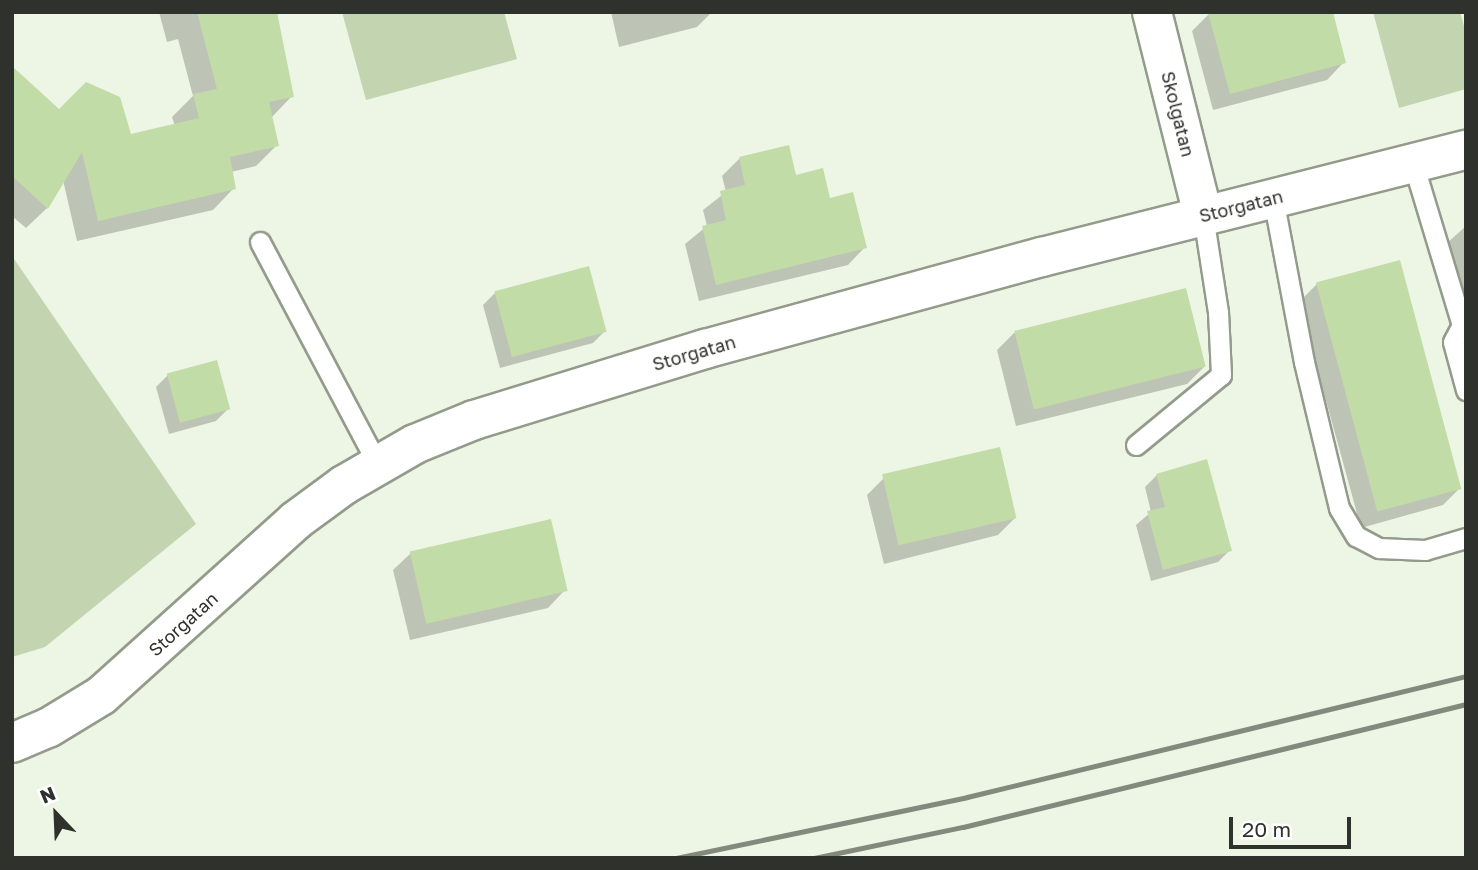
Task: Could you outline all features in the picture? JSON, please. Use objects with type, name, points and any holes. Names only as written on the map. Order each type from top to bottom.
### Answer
[{"type":"street","name":"Skolgatan","points":[[1152,12],[1203,215]]},
{"type":"street","name":"Storgatan","points":[[12,743],[48,729],[102,695],[295,521],[378,465],[415,444],[474,420],[586,384],[1203,215],[1466,150]]},
{"type":"lane","points":[[1413,163],[1464,325],[1452,342],[1466,390]]},
{"type":"lane","points":[[1273,198],[1304,362],[1339,508],[1356,536],[1379,548],[1425,550],[1466,538]]},
{"type":"lane","points":[[1136,445],[1221,375],[1218,312],[1203,215]]},
{"type":"lane","points":[[260,242],[378,465]]},
{"type":"green space","points":[[342,12],[504,12],[517,59],[366,100]]},
{"type":"green space","points":[[1373,12],[1460,12],[1466,33],[1466,89],[1399,108]]},
{"type":"green space","points":[[12,256],[196,524],[45,647],[12,657]]},
{"type":"building","points":[[197,12],[277,12],[294,97],[269,102],[279,146],[230,157],[236,189],[98,221],[82,152],[48,209],[12,176],[12,66],[59,109],[86,82],[120,97],[131,134],[199,118],[193,94],[217,89]]},
{"type":"building","points":[[1208,12],[1333,12],[1346,63],[1230,94]]},
{"type":"building","points":[[789,145],[796,175],[823,168],[830,198],[853,192],[867,248],[716,285],[702,226],[726,220],[720,191],[745,185],[739,157]]},
{"type":"building","points":[[1400,260],[1461,489],[1377,511],[1316,283]]},
{"type":"building","points":[[589,266],[607,332],[512,357],[494,291]]},
{"type":"building","points":[[1186,288],[1206,367],[1034,409],[1014,331]]},
{"type":"building","points":[[217,360],[230,409],[180,423],[167,373]]},
{"type":"building","points":[[1000,447],[1016,518],[899,545],[882,474]]},
{"type":"building","points":[[1207,459],[1232,551],[1163,570],[1147,511],[1165,507],[1156,474]]},
{"type":"building","points":[[551,519],[568,591],[426,624],[410,552]]},
{"type":"railway","points":[[676,858],[967,797],[1466,676]]},
{"type":"railway","points":[[814,858],[963,827],[1466,704]]}]
